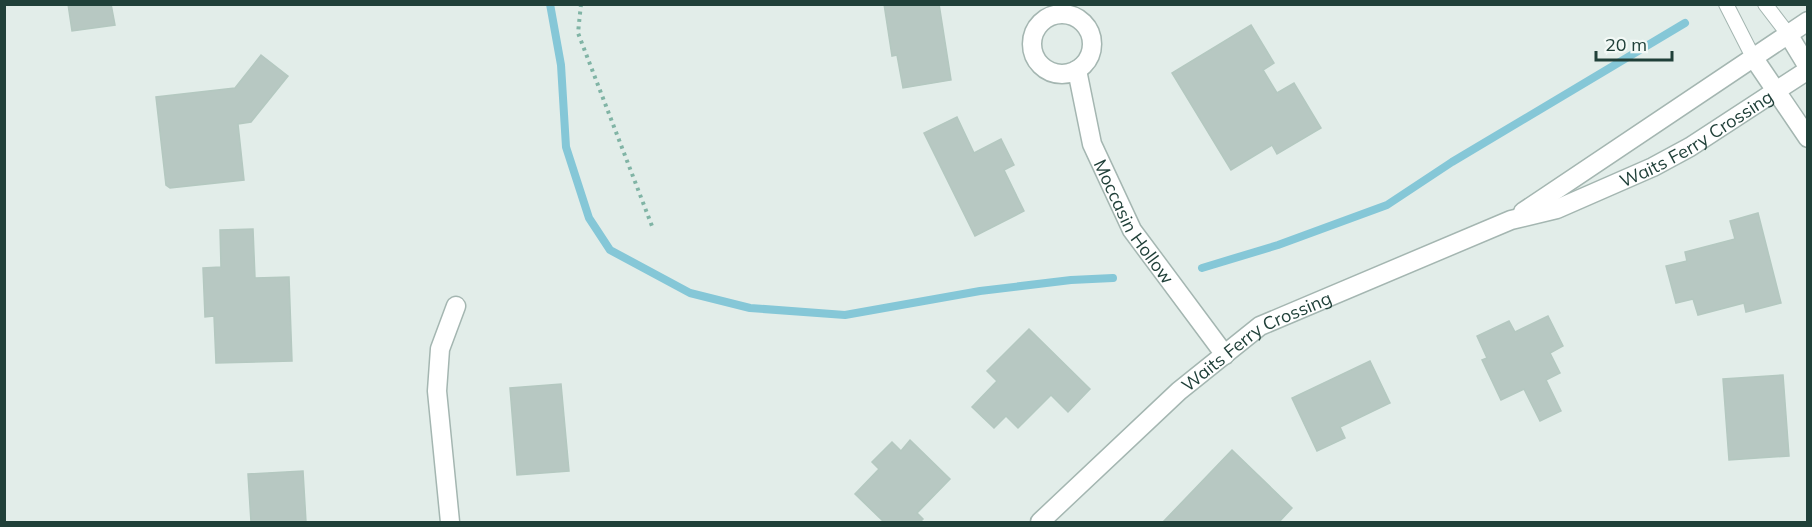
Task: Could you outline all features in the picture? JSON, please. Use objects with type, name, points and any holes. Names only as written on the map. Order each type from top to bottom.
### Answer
[{"type":"street","name":"Waits Ferry Crossing","points":[[1511,220],[1808,21]]},
{"type":"street","points":[[1788,34],[1808,68]]},
{"type":"street","points":[[1753,57],[1808,138]]},
{"type":"street","name":"Waits Ferry Crossing","points":[[1040,522],[1179,391],[1260,326],[1511,220],[1557,208],[1653,167],[1689,147],[1808,68]]},
{"type":"street","name":"Moccasin Hollow","points":[[1077,70],[1092,144],[1132,230],[1225,354]]},
{"type":"street","points":[[450,522],[437,391],[440,349],[456,306]]},
{"type":"lane","points":[[1726,4],[1753,57]]},
{"type":"lane","points":[[1764,4],[1788,34]]},
{"type":"path","points":[[581,4],[578,33],[652,226]]},
{"type":"building","points":[[68,4],[111,4],[115,25],[72,31]]},
{"type":"building","points":[[884,4],[939,4],[951,80],[903,88],[897,55],[892,56]]},
{"type":"building","points":[[1251,25],[1274,63],[1263,70],[1277,93],[1294,83],[1321,128],[1277,154],[1272,145],[1231,170],[1172,73]]},
{"type":"building","points":[[261,55],[288,76],[251,122],[238,124],[244,180],[170,188],[166,185],[156,97],[235,88]]},
{"type":"building","points":[[957,117],[974,153],[1001,139],[1014,165],[1004,170],[1024,211],[975,236],[924,133]]},
{"type":"building","points":[[1758,213],[1781,303],[1746,312],[1744,303],[1698,315],[1693,299],[1676,303],[1666,266],[1687,261],[1685,252],[1735,239],[1730,221]]},
{"type":"building","points":[[253,229],[255,278],[289,277],[292,361],[216,363],[214,316],[205,317],[203,268],[221,267],[220,230]]},
{"type":"building","points":[[1548,316],[1563,346],[1550,353],[1560,373],[1546,380],[1561,411],[1540,421],[1524,389],[1501,400],[1482,360],[1487,358],[1477,336],[1509,321],[1515,332]]},
{"type":"building","points":[[1029,329],[1090,389],[1068,412],[1051,395],[1018,428],[1006,416],[994,428],[972,407],[997,381],[987,371]]},
{"type":"building","points":[[1370,361],[1390,403],[1340,427],[1345,438],[1317,451],[1292,398]]},
{"type":"building","points":[[1783,375],[1789,456],[1729,460],[1723,379]]},
{"type":"building","points":[[561,384],[569,471],[517,475],[510,388]]},
{"type":"building","points":[[910,440],[950,479],[917,513],[923,519],[920,522],[884,522],[855,494],[879,469],[872,462],[892,442],[901,451]]},
{"type":"building","points":[[1232,450],[1292,508],[1279,522],[1163,522]]},
{"type":"building","points":[[303,471],[306,522],[251,522],[248,474]]},
{"type":"waterway","points":[[550,4],[561,65],[566,147],[589,218],[610,250],[690,293],[750,308],[845,315],[980,291],[1071,280],[1113,278]]},
{"type":"waterway","points":[[1202,268],[1278,245],[1387,205],[1452,162],[1685,23]]}]
